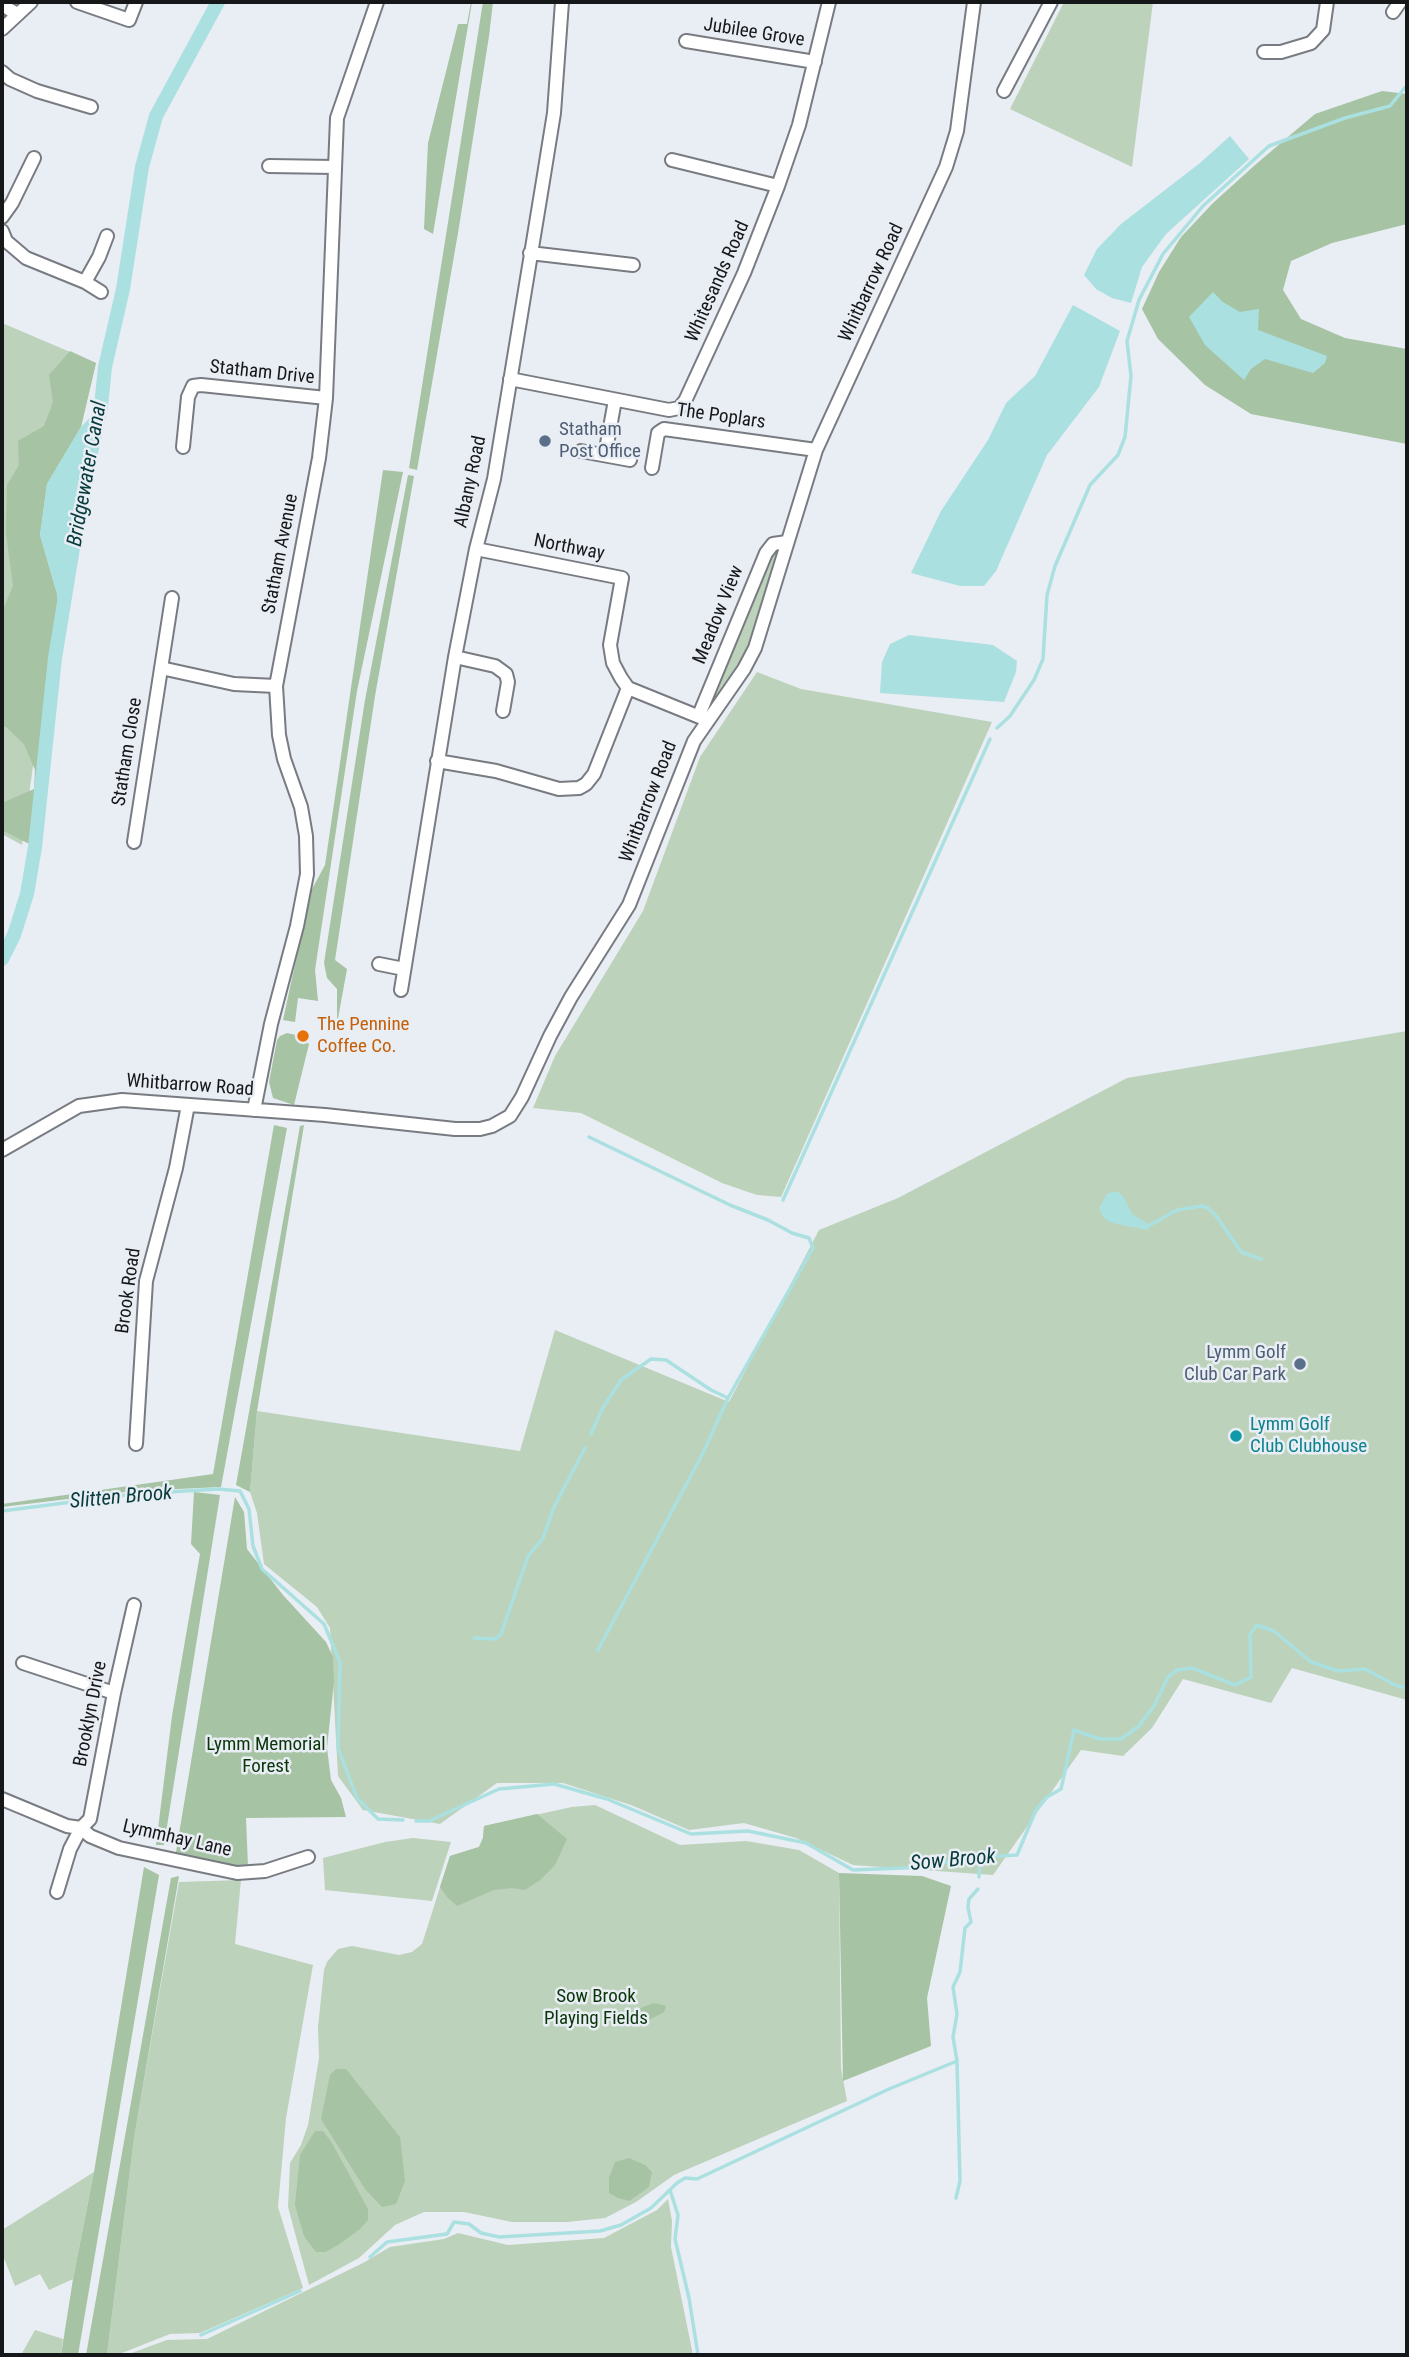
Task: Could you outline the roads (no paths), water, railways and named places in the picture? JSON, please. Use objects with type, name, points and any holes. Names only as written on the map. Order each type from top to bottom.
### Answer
[{"type":"street","points":[[2,29],[31,2]]},
{"type":"street","points":[[77,2],[129,20],[136,2]]},
{"type":"street","name":"Statham Avenue","points":[[254,1110],[271,1024],[297,926],[307,874],[306,836],[301,807],[279,735],[276,686],[319,458],[326,398],[337,118],[377,2]]},
{"type":"street","name":"Albany Road","points":[[401,990],[455,657],[476,550],[494,479],[554,113],[562,2]]},
{"type":"street","name":"Whitesands Road","points":[[510,379],[669,410],[679,408],[685,401],[744,273],[778,186],[799,125],[829,2]]},
{"type":"street","name":"Whitbarrow Road","points":[[2,1150],[79,1106],[122,1100],[455,1129],[480,1129],[510,1116],[571,997],[629,905],[703,718],[744,669],[755,648],[816,450],[946,167],[957,131],[974,2]]},
{"type":"street","points":[[1004,91],[1051,2]]},
{"type":"street","points":[[1264,52],[1297,48],[1311,43],[1319,36],[1326,20],[1327,2]]},
{"type":"street","points":[[2,5],[17,13]]},
{"type":"street","name":"Jubilee Grove","points":[[686,41],[815,62]]},
{"type":"street","points":[[2,72],[10,79],[37,91],[91,107]]},
{"type":"street","points":[[2,217],[12,203],[34,158]]},
{"type":"street","points":[[672,160],[778,186]]},
{"type":"street","points":[[269,166],[335,167]]},
{"type":"street","points":[[85,282],[107,236]]},
{"type":"street","points":[[3,241],[36,263],[85,282],[101,292]]},
{"type":"street","points":[[530,253],[633,265]]},
{"type":"street","name":"Statham Drive","points":[[183,447],[188,397],[193,383],[326,398]]},
{"type":"street","points":[[605,455],[615,400]]},
{"type":"street","name":"The Poplars","points":[[652,468],[658,433],[664,429],[816,450]]},
{"type":"street","points":[[581,451],[630,460]]},
{"type":"street","name":"Meadow View","points":[[703,718],[766,553],[772,544],[787,542]]},
{"type":"street","name":"Northway","points":[[476,550],[622,578],[610,645],[613,663],[628,688]]},
{"type":"street","name":"Statham Close","points":[[134,842],[172,598]]},
{"type":"street","points":[[455,657],[502,669],[508,682],[503,710]]},
{"type":"street","points":[[161,667],[234,684],[276,686]]},
{"type":"street","points":[[437,761],[496,771],[559,789],[579,788],[594,774],[628,688],[703,718]]},
{"type":"street","points":[[379,964],[404,969]]},
{"type":"street","name":"Brook Road","points":[[136,1444],[146,1281],[173,1179],[188,1105]]},
{"type":"street","name":"Brooklyn Drive","points":[[57,1892],[70,1849],[81,1828],[90,1819],[134,1605]]},
{"type":"street","points":[[23,1663],[114,1693]]},
{"type":"street","name":"Lymmhay Lane","points":[[2,1800],[67,1826],[81,1828],[90,1836],[131,1851],[237,1874],[265,1871],[308,1857]]},
{"type":"water","points":[[1230,136],[1249,159],[1166,234],[1142,267],[1131,303],[1112,298],[1096,289],[1084,275],[1097,249],[1121,224],[1200,163]]},
{"type":"water","points":[[1213,292],[1240,312],[1259,309],[1258,330],[1327,356],[1325,363],[1313,373],[1265,359],[1251,369],[1244,380],[1205,345],[1189,317]]},
{"type":"water","points":[[1073,305],[1120,331],[1099,387],[1047,455],[996,571],[984,586],[960,586],[911,573],[941,511],[988,440],[1006,403],[1035,376]]},
{"type":"water","points":[[101,406],[80,505],[62,624],[57,594],[40,535],[47,484],[81,427]]},
{"type":"water","points":[[909,635],[993,645],[1017,661],[1016,672],[1004,702],[880,693],[882,662],[890,644]]},
{"type":"water","points":[[1112,1192],[1123,1196],[1132,1214],[1150,1225],[1148,1230],[1116,1224],[1103,1217],[1099,1208],[1107,1194]]},
{"type":"waterway","name":"Bridgewater Canal","points":[[2,959],[14,935],[27,894],[35,847],[55,658],[80,505],[101,406],[105,367],[123,289],[142,167],[156,116],[218,2]]},
{"type":"waterway","points":[[997,728],[1010,716],[1034,680],[1043,659],[1047,595],[1055,566],[1090,485],[1118,455],[1125,437],[1131,376],[1127,341],[1139,300],[1163,254],[1203,206],[1269,146],[1345,118],[1390,106],[1407,85]]},
{"type":"waterway","points":[[783,1200],[990,739]]},
{"type":"waterway","points":[[589,1137],[730,1205],[809,1238],[813,1248],[728,1398],[703,1453],[598,1650]]},
{"type":"waterway","points":[[1150,1225],[1177,1210],[1202,1206],[1217,1217],[1241,1252],[1261,1259]]},
{"type":"waterway","points":[[591,1434],[602,1409],[621,1380],[651,1359],[666,1360],[728,1398]]},
{"type":"waterway","points":[[474,1638],[496,1639],[501,1634],[528,1556],[543,1538],[554,1507],[585,1448]]},
{"type":"waterway","name":"Sow Brook","points":[[2,1511],[134,1494],[219,1489],[240,1491],[249,1509],[253,1546],[262,1569],[324,1624],[340,1662],[338,1748],[357,1798],[378,1819],[403,1820]]},
{"type":"waterway","name":"Sow Brook","points":[[416,1821],[429,1821],[499,1789],[554,1784],[607,1799],[691,1834],[748,1831],[806,1843],[853,1870],[926,1867],[964,1858],[1017,1855],[1036,1810],[1047,1797],[1061,1789],[1074,1730],[1100,1739],[1121,1739],[1139,1726],[1154,1706],[1168,1677],[1177,1670],[1192,1668],[1235,1685],[1251,1677],[1250,1634],[1257,1625],[1274,1631],[1311,1662],[1338,1671],[1365,1669],[1395,1685],[1407,1688]]},
{"type":"waterway","points":[[979,1877],[980,1858]]},
{"type":"waterway","points":[[956,2198],[960,2181],[957,2061],[953,2037],[957,2014],[953,1987],[960,1972],[965,1928],[971,1922],[969,1899],[978,1889]]},
{"type":"waterway","points":[[370,2257],[387,2242],[447,2234],[454,2222],[469,2224],[481,2233],[499,2237],[600,2231],[621,2225],[651,2208],[685,2178],[697,2179],[889,2089],[957,2061]]},
{"type":"waterway","points":[[670,2190],[678,2215],[675,2239],[689,2298],[698,2355]]},
{"type":"waterway","points":[[201,2335],[300,2291]]},
{"type":"place","name":"Statham Post Office","points":[[545,441]]},
{"type":"place","name":"The Pennine Coffee Co.","points":[[303,1036]]},
{"type":"place","name":"Lymm Golf Club Car Park","points":[[1300,1364]]},
{"type":"place","name":"Lymm Golf Club Clubhouse","points":[[1236,1436]]},
{"type":"water label","name":"Slitten Brook","points":[[121,1498]]},
{"type":"park label","name":"Lymm Memorial Forest","points":[[266,1756]]},
{"type":"park label","name":"Sow Brook Playing Fields","points":[[596,2008]]}]
